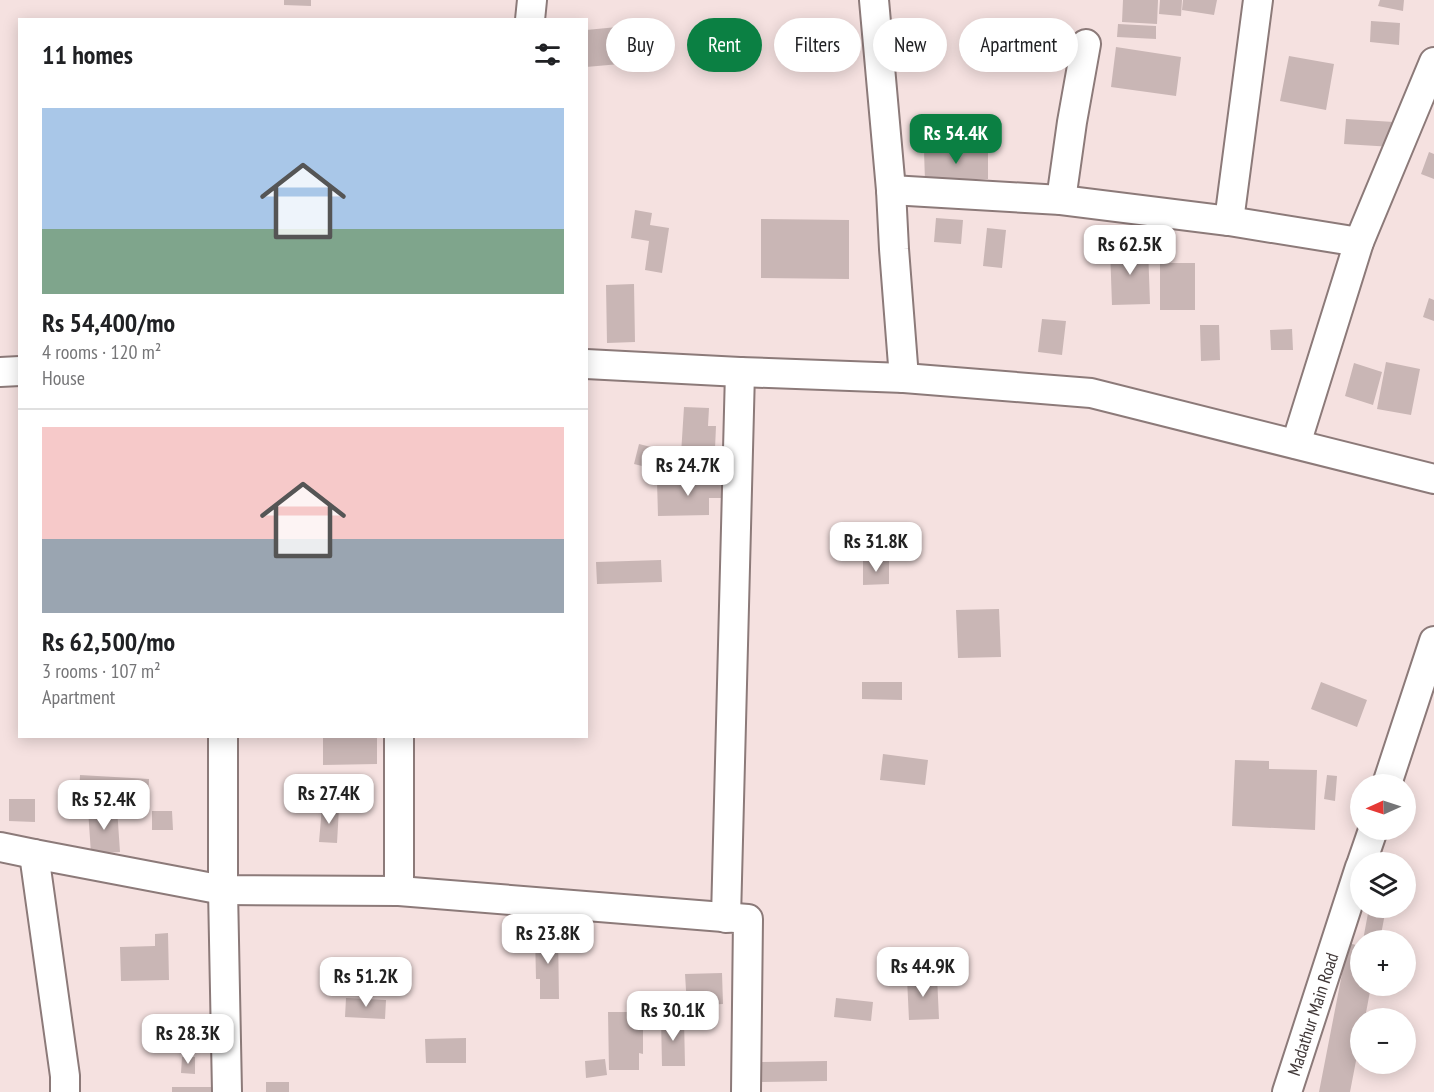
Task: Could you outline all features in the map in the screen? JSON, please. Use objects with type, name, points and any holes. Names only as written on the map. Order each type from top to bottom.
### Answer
[{"type":"street","points":[[530,18],[532,0]]},
{"type":"street","points":[[874,0],[891,190],[904,378]]},
{"type":"street","points":[[1229,221],[1258,0]]},
{"type":"street","points":[[1061,200],[1086,44]]},
{"type":"street","points":[[1296,444],[1359,242],[1434,62]]},
{"type":"street","points":[[891,190],[1061,200],[1229,221],[1359,242]]},
{"type":"street","points":[[588,364],[904,378],[1091,393],[1434,479]]},
{"type":"street","points":[[0,372],[18,371]]},
{"type":"street","points":[[726,918],[740,372]]},
{"type":"street","points":[[1390,774],[1434,641]]},
{"type":"street","points":[[224,738],[223,890],[227,1092]]},
{"type":"street","points":[[399,738],[399,891]]},
{"type":"street","points":[[0,847],[223,890],[399,891],[748,919],[746,1092]]},
{"type":"street","points":[[33,854],[65,1076],[65,1092]]},
{"type":"street","name":"Madathur Main Road","points":[[1287,1092],[1350,898]]},
{"type":"building","points":[[284,0],[311,0],[311,6],[284,5]]},
{"type":"building","points":[[1123,0],[1158,0],[1157,24],[1122,22]]},
{"type":"building","points":[[1160,0],[1182,0],[1181,16],[1159,14]]},
{"type":"building","points":[[1183,0],[1217,0],[1214,15],[1182,10]]},
{"type":"building","points":[[1380,0],[1404,0],[1403,11],[1378,6]]},
{"type":"building","points":[[1371,21],[1400,23],[1399,45],[1370,42]]},
{"type":"building","points":[[1118,24],[1156,26],[1156,39],[1117,37]]},
{"type":"building","points":[[606,28],[606,65],[588,67],[588,30]]},
{"type":"building","points":[[1116,47],[1181,57],[1176,96],[1111,87]]},
{"type":"building","points":[[1289,56],[1334,64],[1326,110],[1280,101]]},
{"type":"building","points":[[1346,119],[1394,122],[1393,147],[1344,144]]},
{"type":"building","points":[[988,149],[988,179],[925,181],[924,151]]},
{"type":"building","points":[[1429,152],[1434,154],[1434,179],[1421,174]]},
{"type":"building","points":[[635,210],[652,213],[650,225],[669,228],[662,273],[645,270],[649,241],[631,238]]},
{"type":"building","points":[[936,218],[963,220],[961,244],[934,242]]},
{"type":"building","points":[[761,219],[849,220],[849,279],[761,278]]},
{"type":"building","points":[[987,228],[1006,230],[1002,268],[983,266]]},
{"type":"building","points":[[1148,247],[1150,304],[1112,305],[1110,248]]},
{"type":"building","points":[[1160,263],[1195,263],[1195,310],[1160,310]]},
{"type":"building","points":[[634,284],[635,342],[607,343],[606,285]]},
{"type":"building","points":[[1429,298],[1434,300],[1434,321],[1423,317]]},
{"type":"building","points":[[1042,319],[1066,321],[1062,355],[1038,352]]},
{"type":"building","points":[[1200,325],[1219,325],[1220,360],[1201,361]]},
{"type":"building","points":[[1292,329],[1293,350],[1271,350],[1270,330]]},
{"type":"building","points":[[1386,362],[1420,369],[1411,415],[1377,409]]},
{"type":"building","points":[[1354,363],[1382,372],[1373,405],[1345,396]]},
{"type":"building","points":[[684,407],[709,408],[708,426],[716,426],[714,472],[680,470]]},
{"type":"building","points":[[639,444],[659,449],[654,469],[634,464]]},
{"type":"building","points":[[723,479],[724,498],[709,498],[709,515],[658,516],[657,481]]},
{"type":"building","points":[[884,522],[887,554],[852,558],[849,525]]},
{"type":"building","points":[[661,560],[662,582],[597,584],[596,562]]},
{"type":"building","points":[[863,561],[889,561],[889,584],[863,585]]},
{"type":"building","points":[[999,609],[1001,657],[958,658],[956,610]]},
{"type":"building","points":[[862,682],[902,682],[902,700],[862,699]]},
{"type":"building","points":[[1321,682],[1367,700],[1357,727],[1311,709]]},
{"type":"building","points":[[323,738],[377,738],[377,764],[323,765]]},
{"type":"building","points":[[883,754],[928,760],[925,785],[880,780]]},
{"type":"building","points":[[1235,760],[1269,761],[1269,769],[1317,770],[1315,830],[1232,826]]},
{"type":"building","points":[[80,775],[149,779],[148,800],[79,797]]},
{"type":"building","points":[[1327,775],[1337,776],[1335,801],[1324,799]]},
{"type":"building","points":[[9,799],[35,799],[35,822],[9,821]]},
{"type":"building","points":[[322,807],[339,808],[337,843],[319,842]]},
{"type":"building","points":[[117,808],[120,852],[91,854],[88,809]]},
{"type":"building","points":[[152,811],[172,811],[173,830],[152,830]]},
{"type":"building","points":[[1367,918],[1384,918],[1382,930],[1365,930]]},
{"type":"building","points":[[168,933],[169,980],[121,981],[120,947],[155,946],[155,934]]},
{"type":"building","points":[[558,933],[559,999],[540,999],[540,979],[536,979],[535,934]]},
{"type":"building","points":[[1348,943],[1350,944],[1350,996],[1369,996],[1367,1008],[1350,1008],[1350,1074],[1353,1074],[1350,1092],[1319,1092]]},
{"type":"building","points":[[722,973],[723,1004],[687,1006],[685,974]]},
{"type":"building","points":[[937,976],[939,1019],[909,1020],[907,978]]},
{"type":"building","points":[[346,998],[386,1000],[385,1019],[345,1017]]},
{"type":"building","points":[[836,998],[873,1002],[871,1021],[834,1017]]},
{"type":"building","points":[[608,1012],[643,1012],[643,1054],[639,1053],[639,1070],[609,1070]]},
{"type":"building","points":[[661,1018],[684,1018],[685,1066],[662,1066]]},
{"type":"building","points":[[466,1038],[466,1063],[426,1063],[425,1039]]},
{"type":"building","points":[[182,1057],[195,1057],[195,1074],[181,1073]]},
{"type":"building","points":[[605,1059],[607,1075],[586,1078],[585,1061]]},
{"type":"building","points":[[827,1061],[827,1081],[762,1082],[761,1062]]},
{"type":"building","points":[[266,1082],[289,1082],[289,1092],[266,1092]]},
{"type":"building","points":[[172,1087],[221,1087],[221,1092],[172,1092]]}]
